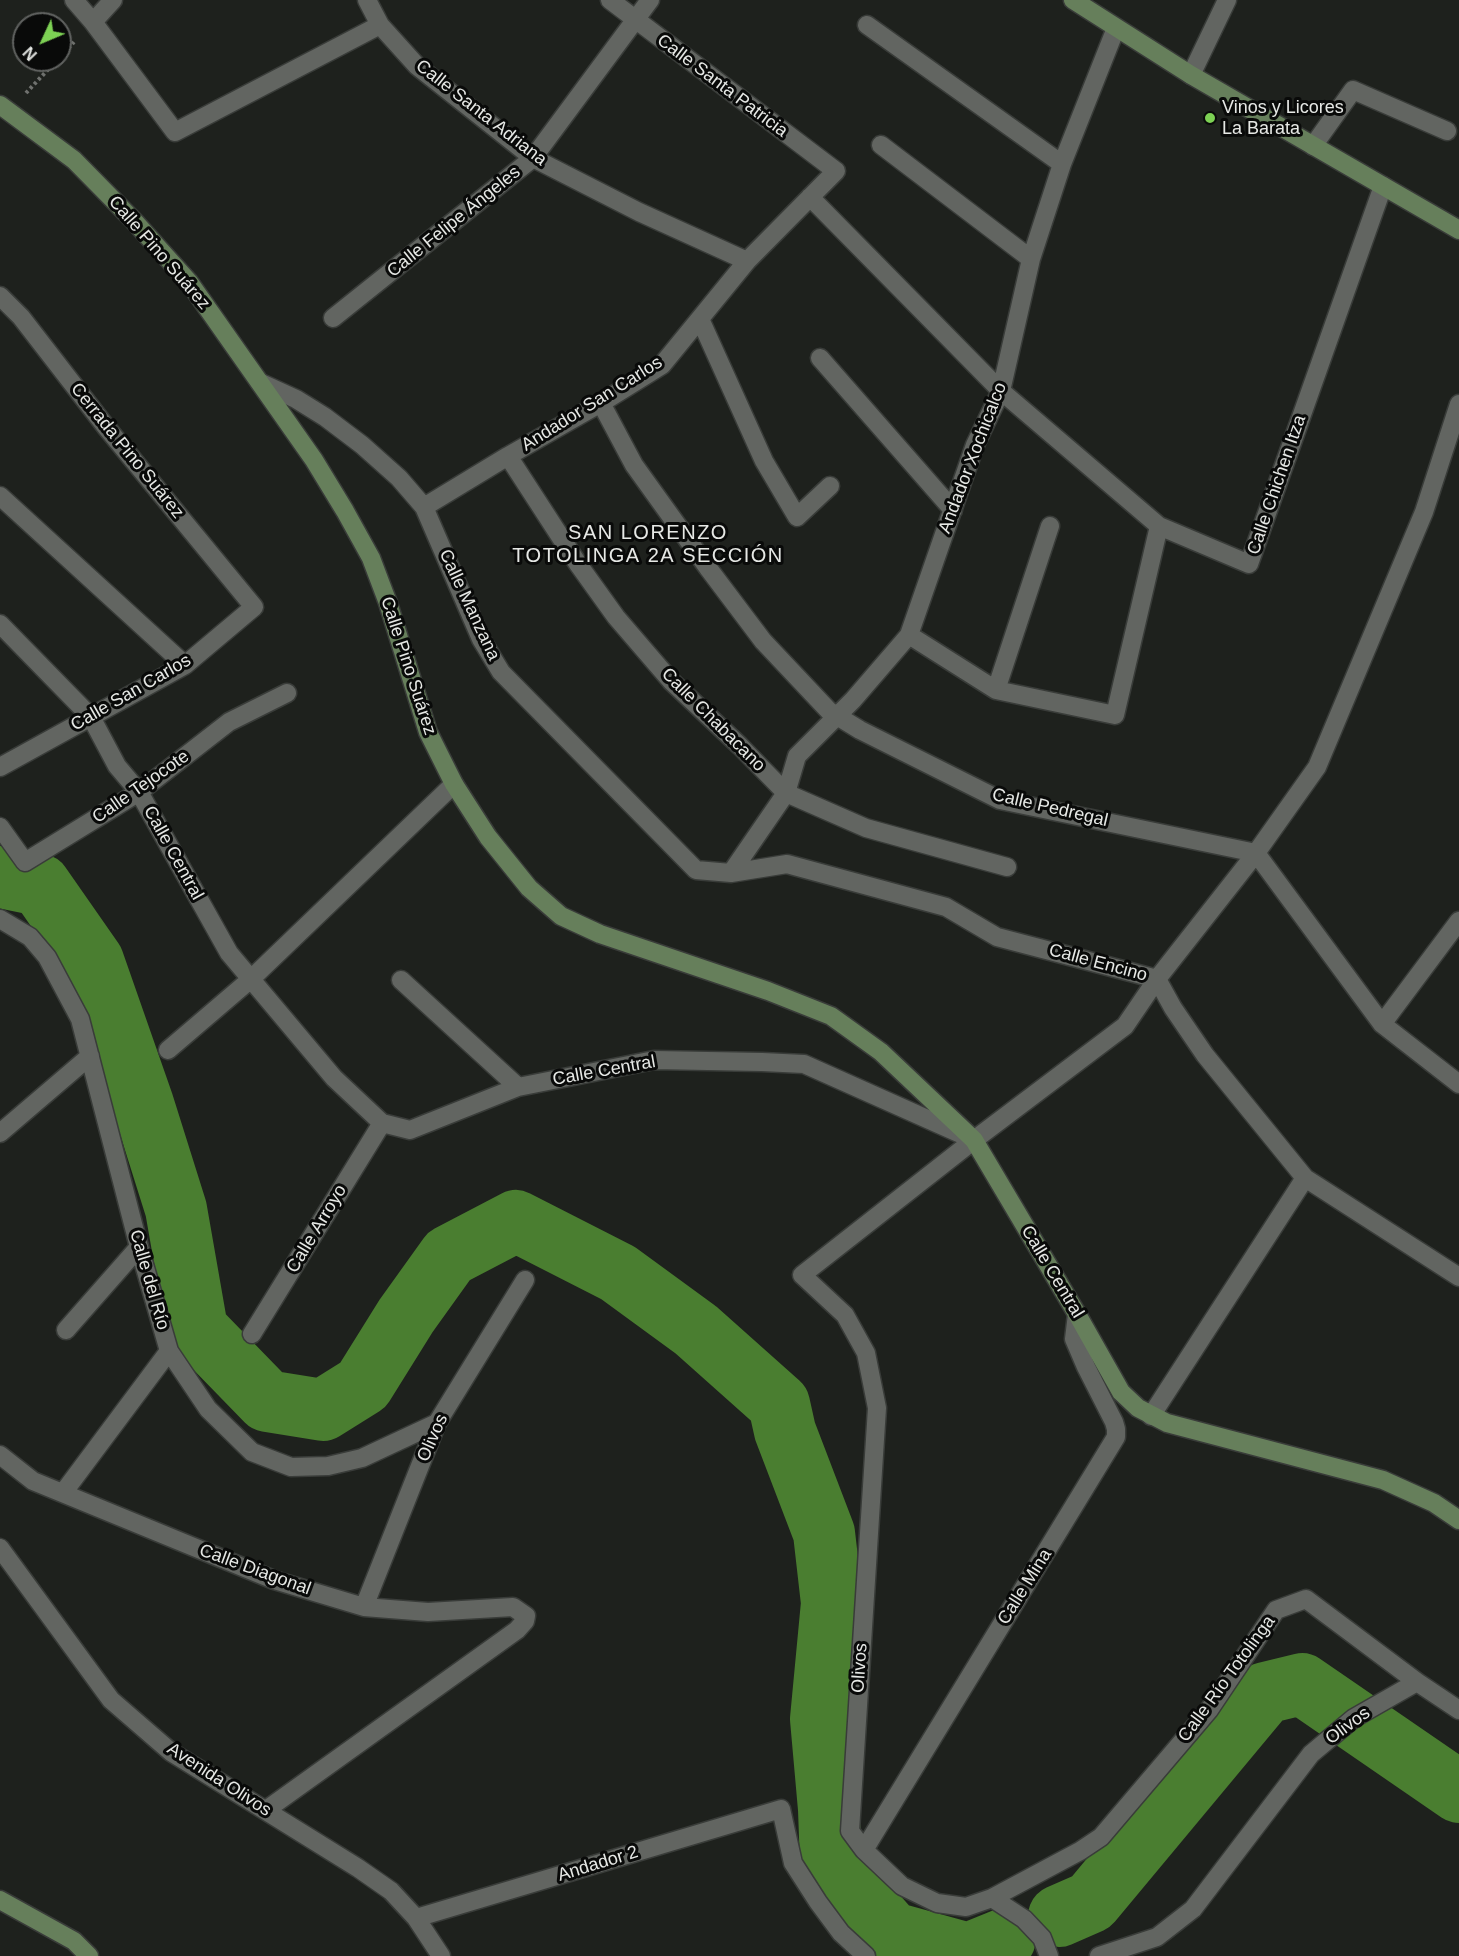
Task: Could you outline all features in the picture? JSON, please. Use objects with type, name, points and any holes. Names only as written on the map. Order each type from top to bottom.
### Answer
[{"type":"street","points":[[74,0],[175,132],[380,25]]},
{"type":"street","points":[[93,22],[113,0]]},
{"type":"street","name":"Calle Santa Adriana","points":[[367,0],[380,25],[417,66],[533,158],[639,212],[747,261]]},
{"type":"street","name":"Calle Santa Patricia","points":[[610,0],[836,171]]},
{"type":"street","name":"Calle Felipe Ángeles","points":[[333,318],[533,158],[650,0]]},
{"type":"street","points":[[1073,0],[1191,75],[1459,230]]},
{"type":"street","points":[[1191,75],[1227,0]]},
{"type":"street","points":[[867,25],[1062,164]]},
{"type":"street","name":"Andador Xochicalco","points":[[731,873],[786,793],[797,756],[853,700],[909,635],[975,445],[1001,391],[1031,259],[1062,164],[1116,28]]},
{"type":"street","points":[[1313,146],[1353,90],[1447,131]]},
{"type":"street","name":"Calle Pino Suárez","points":[[4,108],[74,160],[134,220],[189,282],[314,460],[371,558],[388,603],[428,732],[454,784],[495,846],[529,888],[561,916],[600,934],[768,991],[831,1016],[881,1052],[974,1140]]},
{"type":"street","points":[[881,145],[1031,259]]},
{"type":"street","name":"Andador San Carlos","points":[[424,507],[662,365],[747,261],[836,171]]},
{"type":"street","name":"Calle Chichen Itza","points":[[810,197],[1001,391],[1159,526],[1249,564],[1383,186]]},
{"type":"street","name":"Cerrada Pino Suárez","points":[[0,296],[21,317],[106,427],[254,607]]},
{"type":"street","points":[[700,319],[764,460],[798,517],[831,486]]},
{"type":"street","points":[[820,358],[953,510]]},
{"type":"street","name":"Calle Manzana","points":[[261,382],[296,399],[325,417],[399,478],[424,507],[481,639],[501,672],[696,870],[731,873]]},
{"type":"street","name":"Calle Pedregal","points":[[601,403],[634,465],[763,641],[829,711],[860,730],[1000,800],[1256,853]]},
{"type":"street","points":[[974,1140],[1125,1026],[1157,979],[1256,853],[1317,767],[1424,512],[1459,404]]},
{"type":"street","name":"Calle Chabacano","points":[[508,456],[578,564],[616,617],[671,681],[786,793],[866,828],[1007,867]]},
{"type":"street","points":[[0,496],[185,665]]},
{"type":"street","points":[[996,690],[1050,526]]},
{"type":"street","points":[[909,635],[996,690],[1115,715],[1159,526]]},
{"type":"street","name":"Calle San Carlos","points":[[0,767],[185,665],[254,607]]},
{"type":"street","name":"Calle Central","points":[[0,624],[91,717],[117,766],[140,792],[229,953],[334,1078],[381,1123],[410,1130],[518,1087],[654,1059],[804,1065],[974,1140],[1121,1392],[1138,1408],[1167,1423],[1383,1480],[1434,1503],[1459,1520]]},
{"type":"street","name":"Calle Tejocote","points":[[0,827],[25,862],[140,792],[229,722],[286,693]]},
{"type":"street","points":[[168,1050],[251,979],[454,784]]},
{"type":"street","points":[[1256,853],[1383,1024],[1459,1084]]},
{"type":"street","name":"Calle Encino","points":[[731,873],[787,864],[946,907],[997,937],[1157,979],[1173,1008],[1205,1055],[1305,1179],[1459,1277]]},
{"type":"street","name":"Calle del Río","points":[[0,919],[30,937],[47,957],[80,1019],[139,1247],[169,1351],[208,1409],[252,1452],[291,1467],[328,1466],[362,1458],[437,1423]]},
{"type":"street","points":[[1383,1024],[1459,921]]},
{"type":"street","points":[[401,980],[518,1087]]},
{"type":"street","points":[[0,1133],[90,1056]]},
{"type":"street","name":"Calle Arroyo","points":[[252,1334],[381,1123]]},
{"type":"street","name":"Olivos","points":[[974,1140],[802,1275],[845,1315],[866,1353],[877,1408],[850,1831],[864,1850],[902,1886],[937,1903],[966,1907],[992,1898]]},
{"type":"street","points":[[1151,1416],[1305,1179]]},
{"type":"street","points":[[66,1330],[139,1247]]},
{"type":"street","name":"Olivos","points":[[364,1607],[437,1423],[525,1280]]},
{"type":"street","name":"Calle Mina","points":[[864,1850],[1116,1437],[1114,1422],[1074,1339],[1077,1314]]},
{"type":"street","points":[[63,1493],[169,1351]]},
{"type":"street","name":"Calle Diagonal","points":[[0,1455],[33,1481],[274,1580],[364,1607],[428,1612],[513,1607],[526,1616],[525,1621],[517,1630],[266,1810]]},
{"type":"street","name":"Avenida Olivos","points":[[0,1548],[111,1700],[171,1752],[358,1868],[391,1891],[416,1918],[441,1956]]},
{"type":"street","name":"Calle Río Totolinga","points":[[992,1898],[1080,1851],[1101,1837],[1209,1710],[1276,1610],[1306,1599],[1417,1682]]},
{"type":"street","points":[[1417,1682],[1459,1710]]},
{"type":"street","name":"Olivos","points":[[1100,1956],[1157,1936],[1193,1909],[1311,1754],[1354,1718],[1417,1682]]},
{"type":"street","name":"Andador 2","points":[[416,1918],[781,1809],[793,1863],[841,1933],[866,1956]]},
{"type":"street","points":[[992,1898],[1024,1919],[1042,1938],[1049,1956]]},
{"type":"street","points":[[0,1900],[74,1941],[89,1956]]},
{"type":"path","points":[[4,108],[44,72]]},
{"type":"waterway","points":[[0,877],[40,885],[93,961],[143,1104],[176,1209],[197,1329],[267,1401],[323,1410],[363,1385],[406,1316],[449,1256],[516,1221],[618,1273],[696,1330],[779,1404],[785,1431],[824,1533],[832,1603],[821,1719],[831,1864],[892,1933],[968,1954],[1005,1939]]},
{"type":"waterway","points":[[1059,1916],[1091,1902],[1265,1693],[1302,1684],[1459,1792]]},
{"type":"place","name":"Vinos y Licores La Barata","points":[[1210,118]]},
{"type":"district","name":"SAN LORENZO TOTOLINGA 2A SECCIÓN","points":[[648,544]]}]
